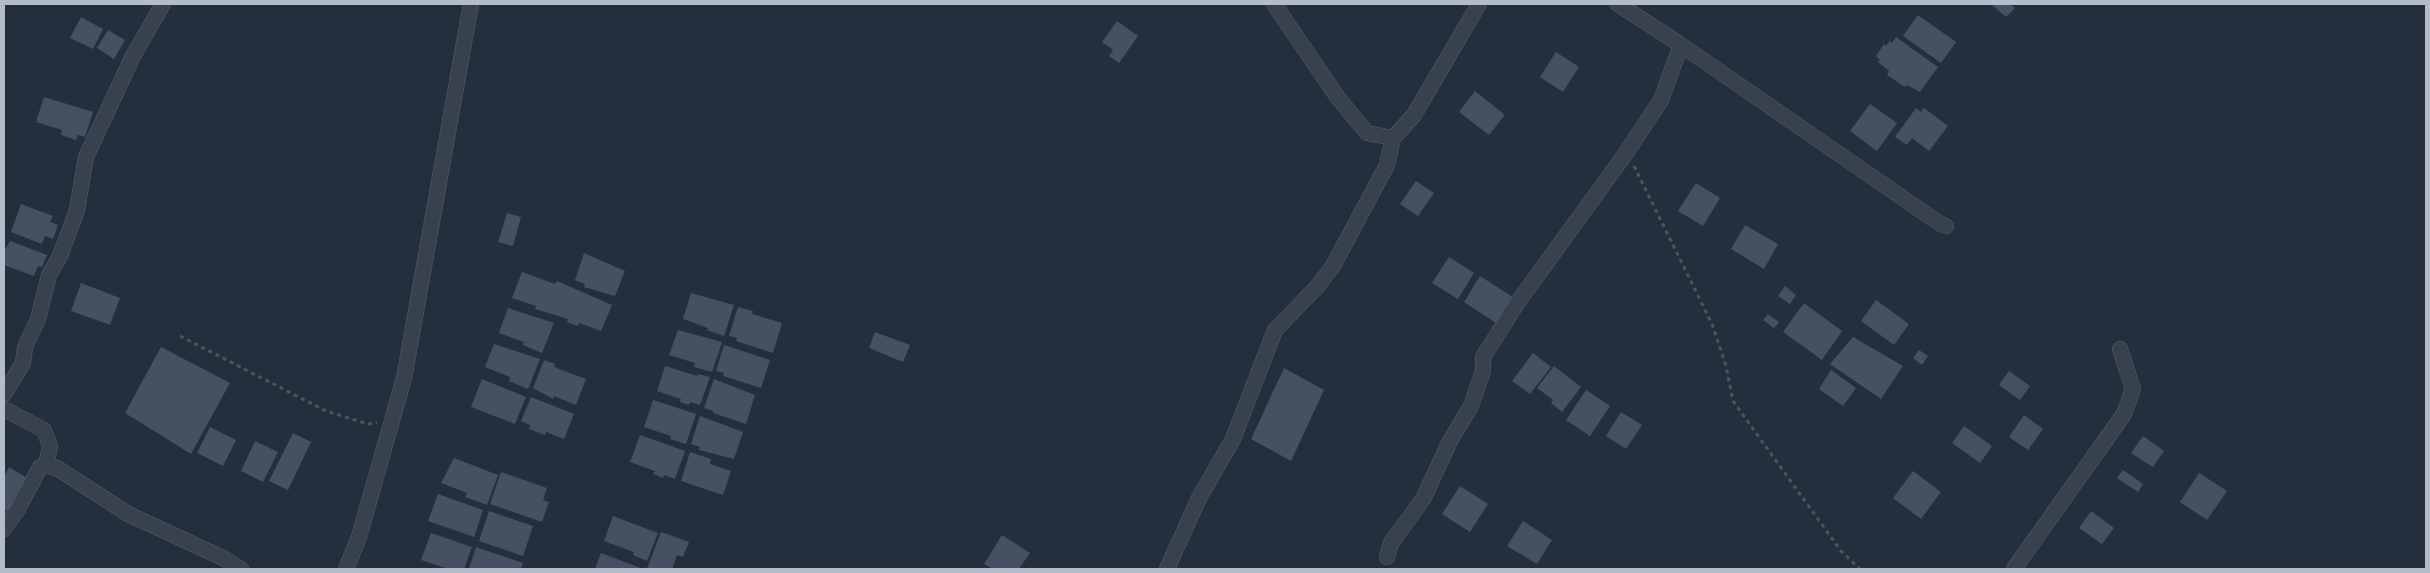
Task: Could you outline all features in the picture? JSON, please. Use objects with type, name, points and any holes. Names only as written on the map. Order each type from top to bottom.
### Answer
[{"type":"street","points":[[4,394],[23,363],[25,347],[38,319],[49,275],[60,256],[77,210],[86,157],[133,56],[163,4]]},
{"type":"street","points":[[346,569],[359,537],[404,378],[471,4]]},
{"type":"street","points":[[1274,4],[1338,98],[1361,126],[1367,132],[1393,138]]},
{"type":"street","points":[[1168,569],[1199,498],[1233,439],[1275,330],[1317,288],[1333,266],[1387,165],[1393,138],[1414,114],[1480,4]]},
{"type":"street","points":[[1618,4],[1939,224],[1946,226]]},
{"type":"street","points":[[1387,557],[1391,543],[1423,499],[1450,441],[1471,406],[1483,371],[1483,357],[1518,302],[1626,153],[1661,100],[1681,46]]},
{"type":"street","points":[[2014,569],[2124,414],[2133,388],[2120,349]]},
{"type":"street","points":[[4,409],[44,430],[50,446],[46,465]]},
{"type":"street","points":[[4,529],[18,509],[40,467],[46,465],[57,468],[128,514],[223,558],[241,569]]},
{"type":"path","points":[[1626,153],[1643,183],[1712,324],[1726,366],[1732,401],[1841,551],[1860,569]]},
{"type":"path","points":[[180,336],[326,411],[368,424],[392,421]]},
{"type":"building","points":[[1991,4],[2010,4],[2015,8],[2006,17]]},
{"type":"building","points":[[1918,15],[1956,42],[1941,63],[1903,36]]},
{"type":"building","points":[[81,17],[103,29],[93,49],[70,38]]},
{"type":"building","points":[[1117,21],[1138,36],[1119,63],[1109,56],[1113,50],[1102,42]]},
{"type":"building","points":[[108,30],[125,40],[114,59],[97,48]]},
{"type":"building","points":[[1896,37],[1938,67],[1920,92],[1907,85],[1905,87],[1887,75],[1889,71],[1878,62],[1880,60],[1876,56],[1884,44],[1886,46],[1890,41],[1892,43]]},
{"type":"building","points":[[1556,52],[1579,67],[1563,92],[1540,77]]},
{"type":"building","points":[[1475,91],[1505,115],[1489,135],[1459,112]]},
{"type":"building","points":[[44,97],[93,112],[85,137],[78,135],[76,140],[61,135],[62,130],[36,122]]},
{"type":"building","points":[[1870,104],[1897,123],[1877,151],[1850,131]]},
{"type":"building","points":[[1916,108],[1921,112],[1924,108],[1948,126],[1929,151],[1912,138],[1907,145],[1895,137]]},
{"type":"building","points":[[1416,181],[1434,193],[1418,216],[1400,204]]},
{"type":"building","points":[[1696,183],[1720,198],[1703,226],[1678,211]]},
{"type":"building","points":[[21,204],[53,216],[50,222],[58,225],[53,239],[45,236],[42,244],[11,232]]},
{"type":"building","points":[[507,213],[521,217],[513,246],[498,242]]},
{"type":"building","points":[[1745,225],[1778,244],[1764,269],[1731,249]]},
{"type":"building","points":[[10,241],[47,255],[42,267],[38,266],[34,276],[4,265],[4,251]]},
{"type":"building","points":[[584,253],[625,271],[615,296],[584,287],[585,284],[575,280]]},
{"type":"building","points":[[1449,257],[1474,273],[1458,299],[1432,283]]},
{"type":"building","points":[[522,272],[555,284],[557,281],[612,305],[601,331],[579,323],[577,326],[567,322],[568,319],[535,309],[536,306],[512,298]]},
{"type":"building","points":[[1480,276],[1516,299],[1499,325],[1464,302]]},
{"type":"building","points":[[81,283],[120,298],[110,325],[71,311]]},
{"type":"building","points":[[1785,286],[1796,295],[1790,304],[1778,296]]},
{"type":"building","points":[[691,293],[734,305],[724,336],[683,319]]},
{"type":"building","points":[[1876,300],[1909,324],[1894,345],[1861,321]]},
{"type":"building","points":[[1804,303],[1842,331],[1822,360],[1783,332]]},
{"type":"building","points":[[738,307],[753,311],[752,314],[782,323],[773,353],[736,341],[737,338],[729,336]]},
{"type":"building","points":[[508,308],[554,323],[542,353],[523,345],[524,342],[499,333]]},
{"type":"building","points":[[1768,314],[1779,322],[1774,328],[1763,320]]},
{"type":"building","points":[[678,330],[722,342],[712,372],[694,367],[695,363],[669,355]]},
{"type":"building","points":[[875,332],[910,345],[903,362],[869,348]]},
{"type":"building","points":[[1853,337],[1903,366],[1881,399],[1830,364]]},
{"type":"building","points":[[494,344],[540,359],[528,389],[509,381],[510,377],[485,367]]},
{"type":"building","points":[[724,345],[770,360],[761,388],[723,376],[724,373],[716,371]]},
{"type":"building","points":[[161,347],[230,383],[191,454],[125,413]]},
{"type":"building","points":[[1919,350],[1928,356],[1922,365],[1913,358]]},
{"type":"building","points":[[1533,353],[1551,367],[1530,394],[1512,381]]},
{"type":"building","points":[[544,360],[555,364],[554,367],[586,379],[576,405],[554,396],[553,399],[533,388]]},
{"type":"building","points":[[665,366],[697,376],[698,374],[710,377],[700,405],[690,402],[689,405],[680,402],[681,399],[657,391]]},
{"type":"building","points":[[1554,366],[1581,387],[1562,412],[1551,403],[1553,400],[1537,388]]},
{"type":"building","points":[[1284,368],[1324,390],[1291,461],[1251,439]]},
{"type":"building","points":[[1831,370],[1856,388],[1843,406],[1819,389]]},
{"type":"building","points":[[2009,371],[2030,386],[2020,400],[1999,385]]},
{"type":"building","points":[[482,379],[526,397],[515,424],[471,407]]},
{"type":"building","points":[[714,379],[755,395],[746,424],[704,408]]},
{"type":"building","points":[[1586,390],[1610,406],[1590,436],[1566,420]]},
{"type":"building","points":[[531,397],[574,414],[564,439],[546,432],[545,435],[529,429],[530,425],[521,421]]},
{"type":"building","points":[[653,400],[696,414],[686,444],[670,439],[671,436],[644,427]]},
{"type":"building","points":[[1621,412],[1642,425],[1626,449],[1606,436]]},
{"type":"building","points":[[2024,415],[2043,429],[2028,450],[2009,437]]},
{"type":"building","points":[[700,416],[743,432],[734,459],[699,450],[700,447],[691,444]]},
{"type":"building","points":[[1964,426],[1992,446],[1980,463],[1952,443]]},
{"type":"building","points":[[210,427],[236,440],[223,466],[197,453]]},
{"type":"building","points":[[293,433],[311,442],[288,490],[269,481]]},
{"type":"building","points":[[640,435],[685,451],[675,479],[664,475],[663,478],[653,474],[655,471],[630,462]]},
{"type":"building","points":[[2143,436],[2164,451],[2153,467],[2131,453]]},
{"type":"building","points":[[255,441],[278,452],[263,482],[241,471]]},
{"type":"building","points":[[690,452],[711,459],[710,464],[731,471],[723,495],[681,481]]},
{"type":"building","points":[[454,458],[498,475],[487,505],[465,497],[467,493],[441,483]]},
{"type":"building","points":[[9,467],[29,479],[10,513],[4,509],[4,477]]},
{"type":"building","points":[[2123,470],[2143,484],[2138,492],[2117,478]]},
{"type":"building","points":[[1913,471],[1941,492],[1921,519],[1893,498]]},
{"type":"building","points":[[501,472],[547,488],[543,500],[549,502],[542,522],[490,504]]},
{"type":"building","points":[[2199,473],[2227,491],[2207,520],[2180,502]]},
{"type":"building","points":[[1460,486],[1488,504],[1470,532],[1442,514]]},
{"type":"building","points":[[438,494],[483,510],[474,537],[428,521]]},
{"type":"building","points":[[489,511],[533,526],[523,556],[479,541]]},
{"type":"building","points":[[2091,511],[2114,528],[2102,544],[2079,528]]},
{"type":"building","points":[[613,516],[658,533],[647,561],[633,555],[634,552],[604,541]]},
{"type":"building","points":[[1523,521],[1552,540],[1537,564],[1507,546]]},
{"type":"building","points":[[661,532],[689,542],[683,557],[677,555],[672,569],[647,569]]},
{"type":"building","points":[[431,533],[472,547],[464,569],[448,569],[421,560]]},
{"type":"building","points":[[1002,535],[1030,553],[1019,569],[993,569],[984,564]]},
{"type":"building","points":[[476,547],[523,563],[521,569],[469,569]]},
{"type":"building","points":[[601,553],[643,569],[595,569]]}]
